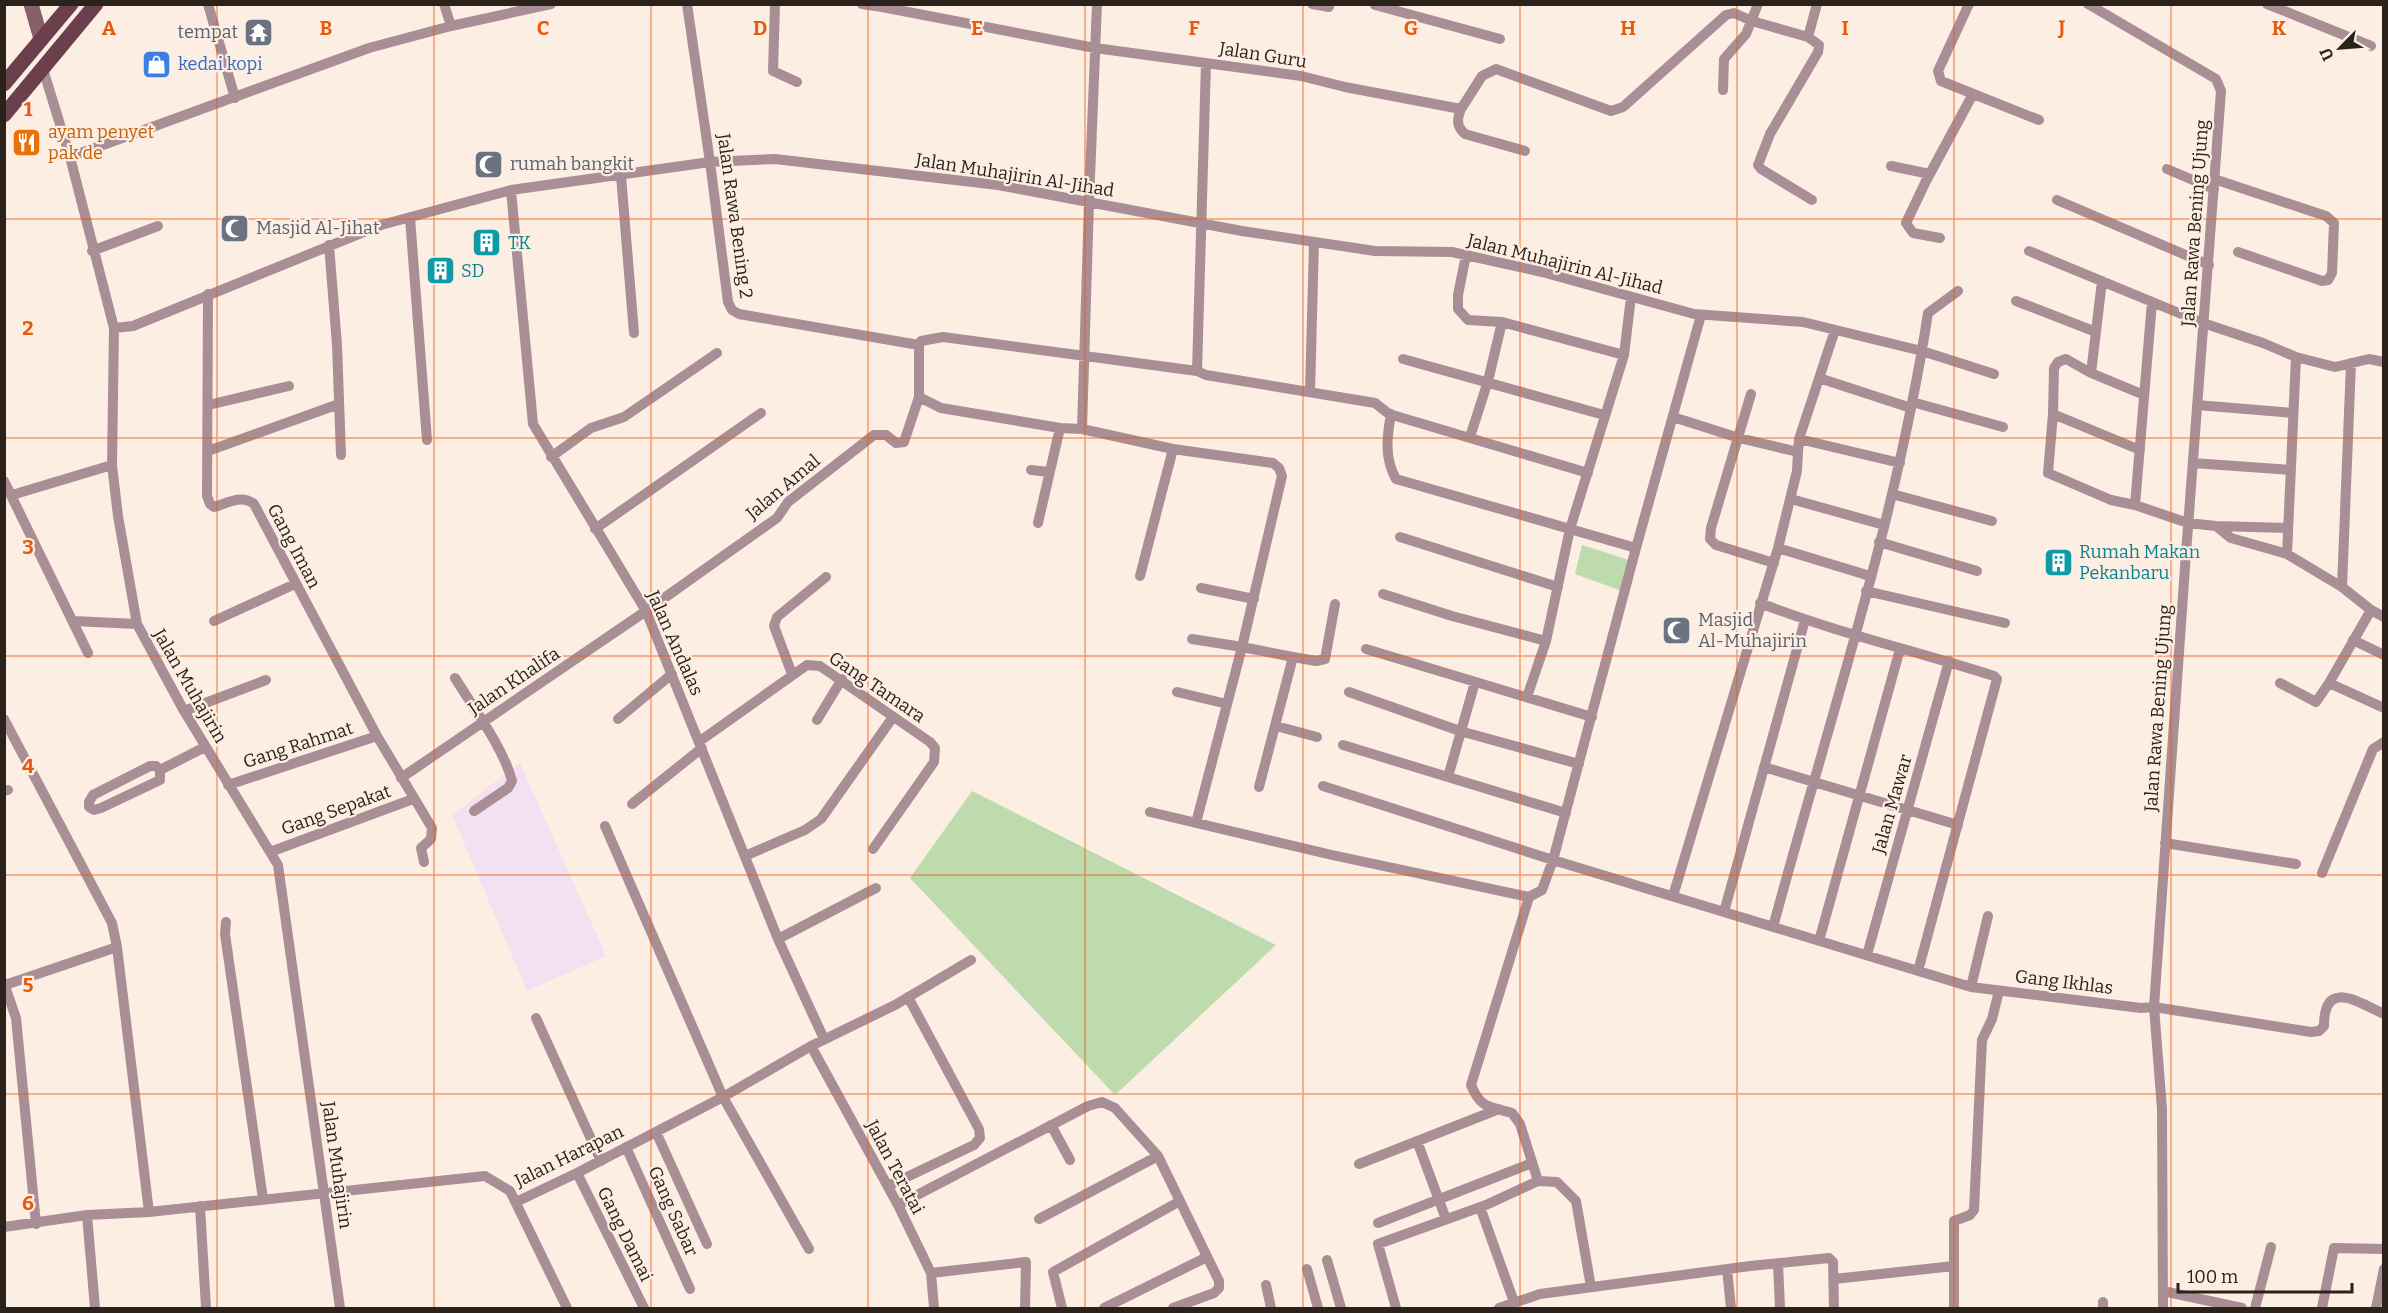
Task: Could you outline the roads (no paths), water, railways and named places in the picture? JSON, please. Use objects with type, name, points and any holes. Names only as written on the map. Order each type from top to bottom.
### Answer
[{"type":"main road","points":[[4,84],[71,4]]},
{"type":"main road","points":[[4,115],[96,4]]},
{"type":"street","points":[[31,4],[41,39]]},
{"type":"street","points":[[208,4],[236,98]]},
{"type":"street","points":[[444,4],[451,26]]},
{"type":"street","points":[[70,157],[369,48],[451,26],[551,4]]},
{"type":"street","name":"Jalan Rawa Bening 2","points":[[687,4],[728,302],[732,310],[740,314],[920,345]]},
{"type":"street","points":[[775,4],[773,71],[797,82]]},
{"type":"street","name":"Jalan Guru","points":[[861,4],[882,6],[1095,48],[1301,76],[1345,87],[1461,109]]},
{"type":"street","points":[[1083,429],[1097,4]]},
{"type":"street","points":[[1312,4],[1329,7]]},
{"type":"street","points":[[1365,4],[1500,39]]},
{"type":"street","points":[[1723,90],[1724,60],[1737,46],[1752,21],[1758,4]]},
{"type":"street","points":[[1808,37],[1817,4]]},
{"type":"street","points":[[1969,4],[1938,71],[1941,81],[2039,120]]},
{"type":"street","name":"Jalan Rawa Bening Ujung","points":[[2088,4],[2216,79],[2221,92],[2154,1006],[2162,1109],[2163,1308]]},
{"type":"street","points":[[2267,4],[2371,46]]},
{"type":"street","points":[[1525,152],[1465,134],[1460,130],[1457,121],[1461,109],[1482,76],[1496,69],[1611,111],[1623,107],[1726,15],[1734,13],[1752,21],[1808,37],[1819,45],[1818,52],[1770,134],[1758,165],[1812,200]]},
{"type":"street","points":[[1197,371],[1206,63]]},
{"type":"street","name":"Jalan Muhajirin","points":[[43,69],[70,157],[92,251],[114,328],[112,465],[118,516],[137,624],[205,747],[278,865],[340,1308]]},
{"type":"street","points":[[1940,238],[1913,233],[1906,223],[1973,94]]},
{"type":"street","name":"Jalan Muhajirin Al-Jihad","points":[[114,328],[133,326],[381,225],[511,190],[710,162],[775,159],[998,185],[1200,223],[1375,251],[1452,252],[1542,272],[1701,315],[1803,322],[1922,351],[1994,374]]},
{"type":"street","points":[[1892,165],[1930,174]]},
{"type":"street","points":[[2167,169],[2326,216],[2334,223],[2331,273],[2328,280],[2322,281],[2238,252]]},
{"type":"street","points":[[621,176],[633,333]]},
{"type":"street","name":"Jalan Andalas","points":[[511,190],[533,424],[646,611],[778,939],[824,1040]]},
{"type":"street","points":[[2057,200],[2209,265]]},
{"type":"street","points":[[410,218],[427,440]]},
{"type":"street","points":[[92,251],[158,226]]},
{"type":"street","points":[[1310,392],[1314,242]]},
{"type":"street","points":[[329,245],[337,345],[341,455]]},
{"type":"street","points":[[2029,251],[2203,323],[2263,343],[2296,357],[2335,367],[2368,359],[2384,362]]},
{"type":"street","points":[[1466,255],[1458,295],[1458,309],[1468,320],[1502,322],[1624,355]]},
{"type":"street","points":[[2091,373],[2102,281]]},
{"type":"street","points":[[1773,927],[1857,634],[1900,463],[1928,313],[1958,291]]},
{"type":"street","name":"Gang Iman","points":[[208,294],[207,496],[210,504],[214,507],[240,499],[248,499],[254,504],[377,736],[433,834],[422,848],[424,862]]},
{"type":"street","points":[[1527,697],[1546,641],[1570,529],[1624,355],[1631,297]]},
{"type":"street","points":[[2016,301],[2096,332]]},
{"type":"street","points":[[2135,505],[2152,302]]},
{"type":"street","points":[[1150,812],[1332,855],[1529,897],[1542,890],[1566,813],[1701,315]]},
{"type":"street","points":[[1470,437],[1488,381],[1502,322]]},
{"type":"street","points":[[1673,896],[1774,563],[1797,471],[1799,439],[1835,330]]},
{"type":"street","points":[[1197,823],[1254,599],[1282,476],[1279,468],[1273,464],[1173,449],[1083,429],[1060,428],[941,408],[919,397],[921,341],[943,336],[1197,371],[1206,375],[1375,403],[1391,414],[1588,473]]},
{"type":"street","points":[[551,457],[591,428],[624,417],[717,353]]},
{"type":"street","points":[[2287,554],[2296,357]]},
{"type":"street","points":[[1402,359],[1604,415]]},
{"type":"street","points":[[2144,395],[2091,373],[2066,359],[2058,362],[2054,368],[2048,472],[2111,500],[2135,505],[2188,523],[2288,528]]},
{"type":"street","points":[[2342,587],[2351,363]]},
{"type":"street","points":[[1819,378],[1911,405],[2003,427]]},
{"type":"street","points":[[208,405],[290,386]]},
{"type":"street","points":[[1751,394],[1711,528],[1710,539],[1716,544],[1774,563]]},
{"type":"street","name":"Jalan Amal","points":[[646,611],[777,518],[788,502],[874,435],[886,435],[896,443],[904,442],[919,397]]},
{"type":"street","points":[[208,452],[339,404]]},
{"type":"street","points":[[2197,405],[2293,413]]},
{"type":"street","points":[[596,529],[761,413]]},
{"type":"street","points":[[1391,414],[1387,435],[1387,454],[1396,479],[1636,548]]},
{"type":"street","points":[[2053,414],[2140,450]]},
{"type":"street","points":[[1673,417],[1739,438],[1798,452]]},
{"type":"street","points":[[1038,523],[1060,428]]},
{"type":"street","points":[[1799,439],[1900,463]]},
{"type":"street","points":[[1140,576],[1173,449]]},
{"type":"street","points":[[2193,463],[2291,470]]},
{"type":"street","points":[[12,495],[112,465]]},
{"type":"street","points":[[1031,470],[1048,472]]},
{"type":"street","points":[[4,481],[87,653]]},
{"type":"street","points":[[1892,494],[1992,521]]},
{"type":"street","points":[[1791,499],[1884,525]]},
{"type":"street","points":[[2216,526],[2231,538],[2287,554],[2342,587],[2371,610],[2384,617]]},
{"type":"street","points":[[1400,537],[1558,587]]},
{"type":"street","points":[[1879,542],[1977,571]]},
{"type":"street","points":[[1778,548],[1870,576]]},
{"type":"street","points":[[792,674],[776,634],[774,626],[777,617],[826,577]]},
{"type":"street","points":[[214,621],[296,584]]},
{"type":"street","points":[[1201,588],[1254,599]]},
{"type":"street","points":[[1866,591],[2005,623]]},
{"type":"street","points":[[1383,594],[1452,616],[1546,641]]},
{"type":"street","points":[[1761,603],[1805,621],[1949,661],[1997,679],[1918,971]]},
{"type":"street","points":[[1192,639],[1316,661],[1325,659],[1335,604]]},
{"type":"street","points":[[2280,683],[2316,702],[2371,610]]},
{"type":"street","name":"Jalan Khalifa","points":[[401,778],[646,611]]},
{"type":"street","points":[[73,621],[137,624]]},
{"type":"street","points":[[1724,912],[1805,621]]},
{"type":"street","points":[[2353,640],[2384,655]]},
{"type":"street","points":[[1366,649],[1592,717]]},
{"type":"street","points":[[1819,941],[1900,649]]},
{"type":"street","points":[[1259,787],[1293,657]]},
{"type":"street","name":"Jalan Mawar","points":[[1867,955],[1949,661]]},
{"type":"street","name":"Gang Tamara","points":[[632,804],[701,745],[792,674],[807,665],[814,664],[842,680],[930,742],[935,748],[934,762],[873,849]]},
{"type":"street","points":[[618,719],[672,674]]},
{"type":"street","points":[[455,678],[483,722],[512,781],[508,788],[474,811]]},
{"type":"street","points":[[184,711],[266,680]]},
{"type":"street","points":[[817,720],[842,680]]},
{"type":"street","points":[[1448,777],[1475,682]]},
{"type":"street","points":[[2329,683],[2384,708]]},
{"type":"street","points":[[1177,692],[1227,704]]},
{"type":"street","points":[[1349,692],[1460,731],[1579,764]]},
{"type":"street","points":[[744,856],[805,830],[821,819],[893,717]]},
{"type":"street","points":[[4,719],[112,923],[117,947],[149,1212]]},
{"type":"street","points":[[1276,726],[1317,737]]},
{"type":"street","name":"Gang Rahmat","points":[[228,785],[377,736]]},
{"type":"street","points":[[2322,873],[2373,749],[2384,742]]},
{"type":"street","points":[[1344,745],[1566,813]]},
{"type":"street","points":[[160,770],[205,747]]},
{"type":"street","points":[[150,766],[156,766],[160,770],[160,780],[101,808],[94,810],[89,807],[88,802],[93,795],[150,766]]},
{"type":"street","points":[[1764,767],[1958,825]]},
{"type":"street","name":"Gang Ikhlas","points":[[1323,786],[1553,860],[1971,987],[2141,1008],[2154,1006],[2311,1032],[2319,1031],[2324,1026],[2324,1010],[2331,998],[2337,996],[2361,1003],[2384,1014]]},
{"type":"street","name":"Gang Sepakat","points":[[270,852],[413,799]]},
{"type":"street","points":[[605,826],[723,1097],[809,1249]]},
{"type":"street","points":[[2165,843],[2296,864]]},
{"type":"street","points":[[778,939],[876,888]]},
{"type":"street","points":[[1529,897],[1471,1085],[1477,1100],[1484,1105],[1512,1113],[1520,1124],[1538,1181]]},
{"type":"street","points":[[1971,987],[1988,916]]},
{"type":"street","points":[[226,922],[225,934],[263,1200]]},
{"type":"street","points":[[36,1224],[16,1018],[5,984],[117,947]]},
{"type":"street","name":"Jalan Harapan","points":[[4,1227],[87,1215],[149,1212],[485,1176],[510,1191],[516,1202],[601,1161],[723,1097],[811,1046],[908,997],[971,960]]},
{"type":"street","points":[[1954,1308],[1954,1221],[1970,1215],[1974,1210],[1982,1040],[1992,1018],[2000,991]]},
{"type":"street","points":[[888,1186],[974,1145],[980,1138],[980,1129],[908,997]]},
{"type":"street","points":[[536,1018],[601,1161]]},
{"type":"street","name":"Jalan Teratai","points":[[811,1046],[888,1186],[931,1273],[934,1308]]},
{"type":"street","points":[[898,1205],[1088,1106],[1102,1102],[1115,1108],[1158,1156],[1219,1281],[1219,1288],[1214,1293],[1173,1308]]},
{"type":"street","points":[[1359,1164],[1499,1109]]},
{"type":"street","points":[[1051,1125],[1070,1160]]},
{"type":"street","points":[[656,1132],[707,1244]]},
{"type":"street","points":[[1417,1142],[1446,1219]]},
{"type":"street","name":"Gang Sabar","points":[[626,1147],[690,1289]]},
{"type":"street","points":[[1039,1219],[1158,1156]]},
{"type":"street","points":[[1378,1222],[1532,1163]]},
{"type":"street","name":"Gang Damai","points":[[577,1173],[644,1308]]},
{"type":"street","points":[[1396,1308],[1378,1244],[1480,1207],[1538,1181],[1557,1182],[1576,1201],[1592,1287]]},
{"type":"street","points":[[1062,1308],[1053,1272],[1180,1201]]},
{"type":"street","points":[[516,1202],[567,1308]]},
{"type":"street","points":[[200,1206],[206,1308]]},
{"type":"street","points":[[1480,1207],[1514,1302]]},
{"type":"street","points":[[87,1215],[95,1308]]},
{"type":"street","points":[[2255,1308],[2271,1247]]},
{"type":"street","points":[[2322,1308],[2334,1248],[2384,1249]]},
{"type":"street","points":[[1104,1308],[1207,1257]]},
{"type":"street","points":[[1499,1308],[1540,1293],[1829,1258],[1833,1262],[1834,1308]]},
{"type":"street","points":[[1327,1260],[1341,1308]]},
{"type":"street","points":[[931,1273],[1026,1262],[1025,1308]]},
{"type":"street","points":[[1778,1263],[1780,1308]]},
{"type":"street","points":[[1834,1279],[1954,1266]]},
{"type":"street","points":[[1307,1269],[1318,1308]]},
{"type":"street","points":[[1727,1269],[1731,1308]]},
{"type":"street","points":[[2376,1308],[2384,1269]]},
{"type":"street","points":[[1266,1285],[1271,1308]]},
{"type":"street","points":[[2163,1291],[2242,1308]]},
{"type":"place","name":"tempat","points":[[259,32]]},
{"type":"place","name":"kedai kopi","points":[[157,64]]},
{"type":"place","name":"ayam penyet pak de","points":[[27,142]]},
{"type":"place","name":"rumah bangkit","points":[[489,164]]},
{"type":"place","name":"Masjid Al-Jihat","points":[[235,228]]},
{"type":"place","name":"TK","points":[[487,243]]},
{"type":"place","name":"SD","points":[[440,271]]},
{"type":"place","name":"Rumah Makan Pekanbaru","points":[[2058,562]]},
{"type":"place","name":"Masjid Al-Muhajirin","points":[[1677,630]]}]
